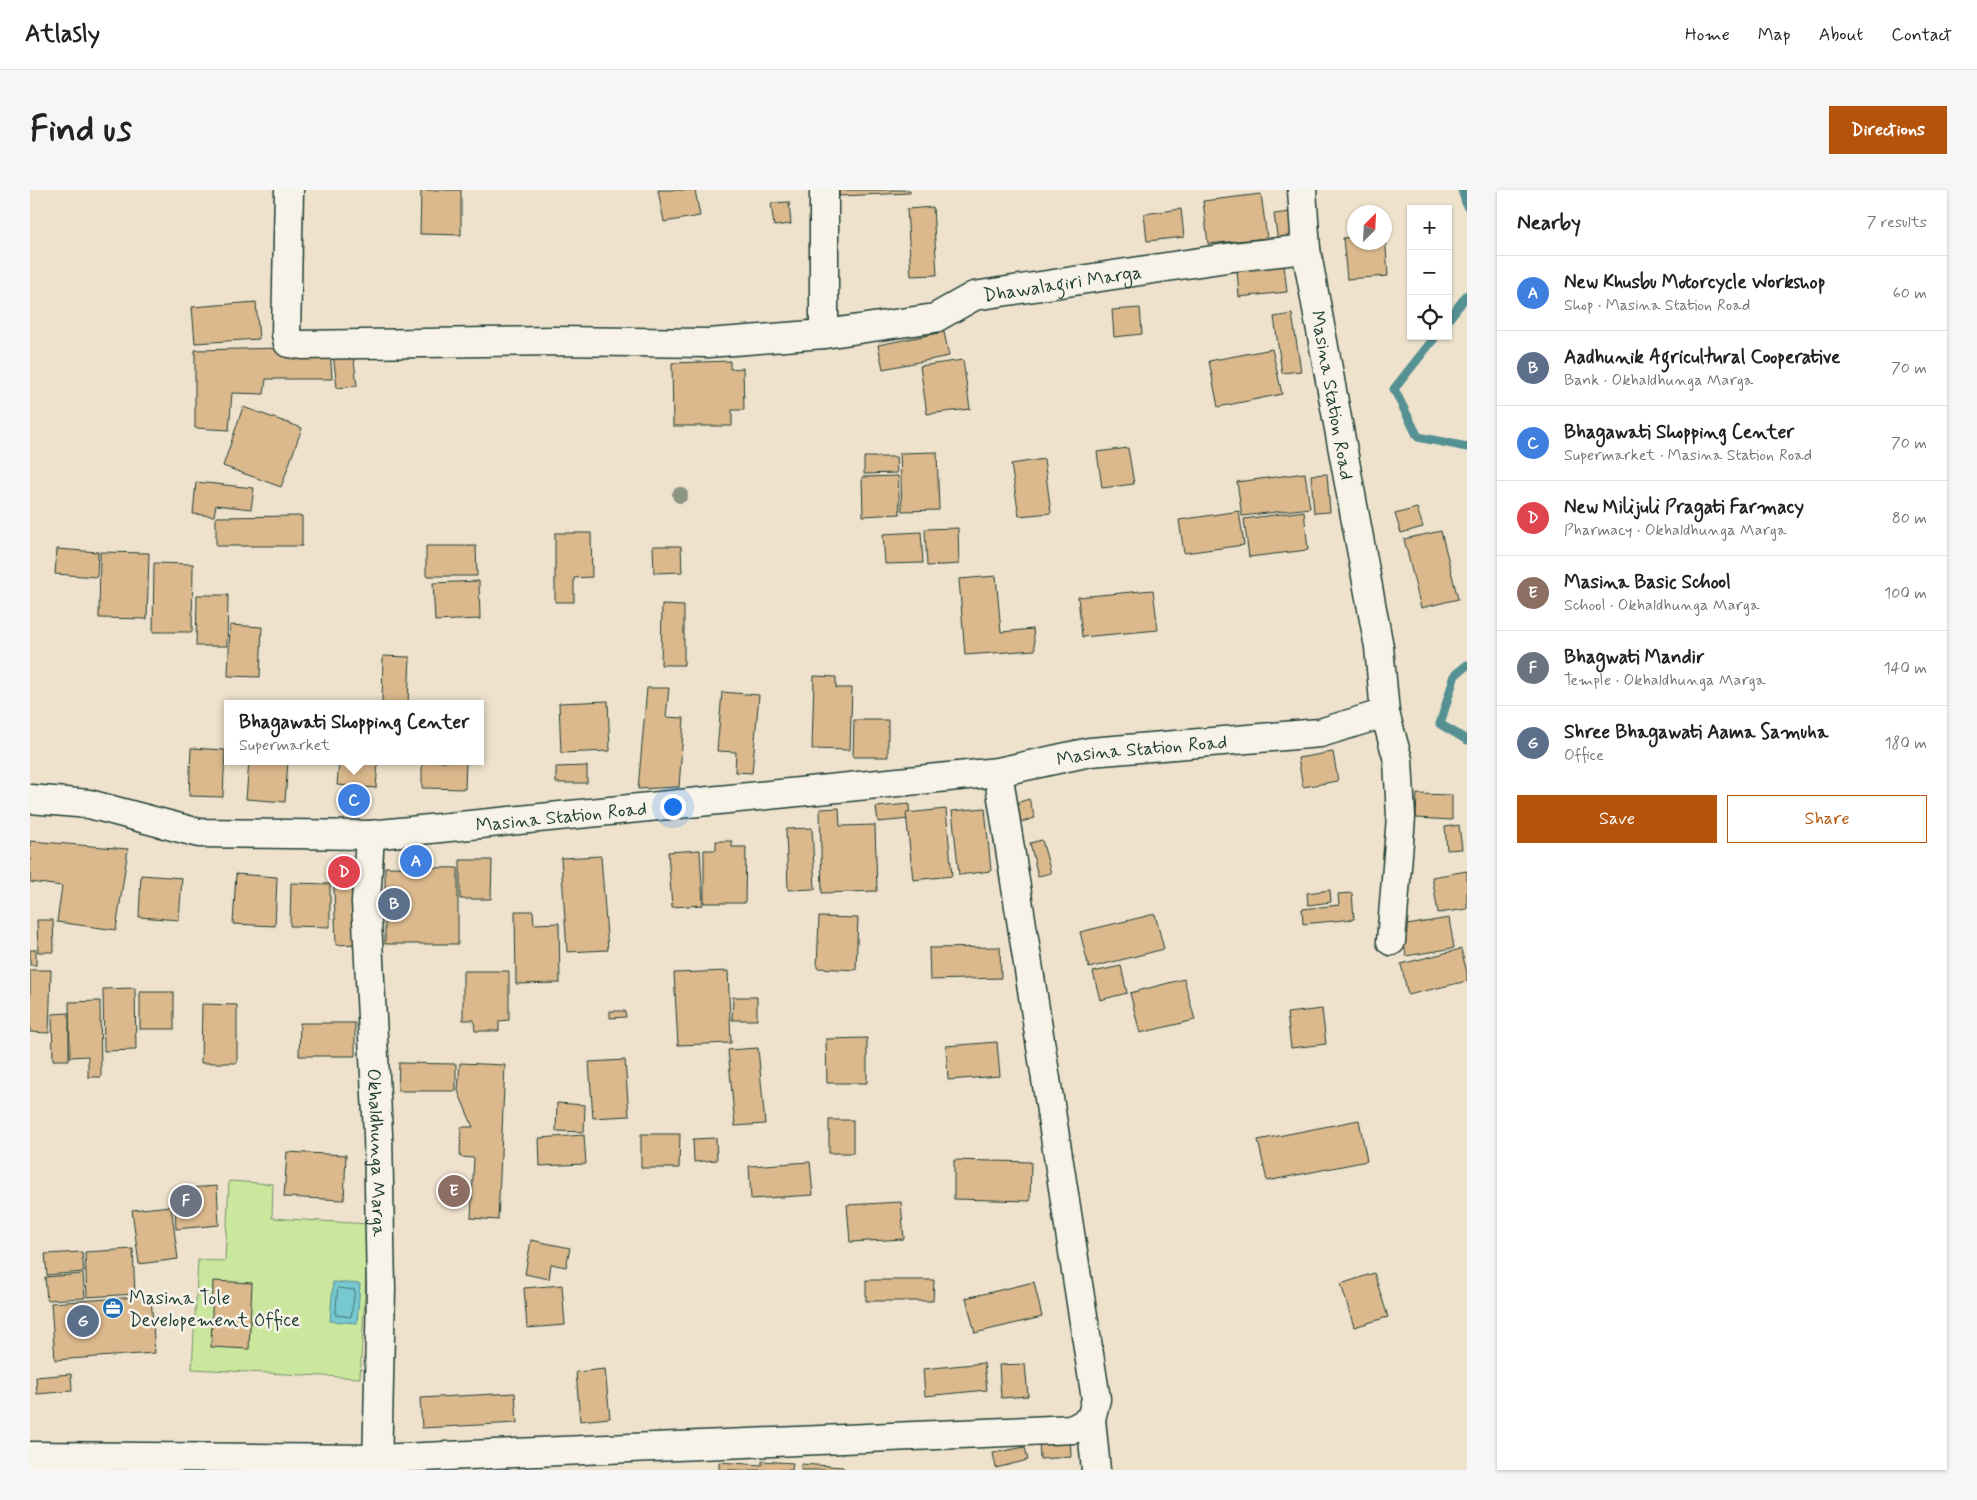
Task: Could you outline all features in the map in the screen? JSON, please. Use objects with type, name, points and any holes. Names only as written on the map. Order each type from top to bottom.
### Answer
[{"type":"street","name":"Dhawalagiri Marga","points":[[289,190],[286,334],[288,343],[302,345],[555,341],[708,343],[824,334],[935,318],[974,296],[1233,257],[1306,249]]},
{"type":"street","points":[[824,190],[824,334]]},
{"type":"street","name":"Masina Station Road","points":[[30,799],[89,804],[199,834],[370,835],[998,772],[1090,752],[1320,733],[1385,713],[1379,647],[1306,249],[1302,190]]},
{"type":"street","points":[[1385,713],[1398,760],[1400,817],[1391,941]]},
{"type":"street","points":[[998,772],[1096,1400],[1091,1419],[1096,1470]]},
{"type":"street","name":"Okhaldhunga Marga","points":[[370,835],[366,902],[378,1134],[381,1289],[377,1465]]},
{"type":"street","points":[[30,1456],[377,1465],[1074,1430],[1091,1419]]},
{"type":"green space","points":[[229,1181],[273,1184],[272,1218],[369,1224],[360,1378],[192,1369],[198,1260],[225,1261]]},
{"type":"water","points":[[333,1282],[360,1284],[357,1323],[330,1321]]},
{"type":"building","points":[[421,190],[461,190],[461,235],[420,234]]},
{"type":"building","points":[[658,190],[695,190],[700,216],[664,222]]},
{"type":"building","points":[[839,190],[910,190],[910,193],[839,196]]},
{"type":"building","points":[[1261,194],[1267,238],[1208,244],[1203,201]]},
{"type":"building","points":[[789,202],[791,224],[774,226],[771,203]]},
{"type":"building","points":[[933,207],[937,275],[911,276],[907,209]]},
{"type":"building","points":[[1181,209],[1184,237],[1147,241],[1144,214]]},
{"type":"building","points":[[1291,212],[1294,240],[1278,242],[1274,214]]},
{"type":"building","points":[[1343,238],[1347,238],[1347,250],[1386,250],[1388,276],[1347,279]]},
{"type":"building","points":[[1284,265],[1287,292],[1239,297],[1237,269]]},
{"type":"building","points":[[256,302],[259,339],[195,343],[192,307]]},
{"type":"building","points":[[1140,308],[1142,334],[1114,337],[1112,310]]},
{"type":"building","points":[[1292,314],[1301,371],[1282,373],[1274,317]]},
{"type":"building","points":[[944,332],[949,356],[883,369],[878,345]]},
{"type":"building","points":[[330,347],[332,379],[266,379],[264,394],[232,393],[229,430],[195,428],[195,350]]},
{"type":"building","points":[[1272,349],[1282,394],[1218,407],[1209,361]]},
{"type":"building","points":[[353,351],[357,386],[337,388],[333,353]]},
{"type":"building","points":[[963,360],[970,409],[927,414],[920,366]]},
{"type":"building","points":[[730,361],[730,369],[743,368],[744,410],[732,410],[732,426],[673,426],[672,363]]},
{"type":"building","points":[[243,407],[302,428],[281,487],[223,466]]},
{"type":"building","points":[[1128,448],[1134,484],[1102,488],[1097,452]]},
{"type":"building","points":[[937,452],[939,510],[902,511],[900,453]]},
{"type":"building","points":[[864,457],[896,457],[897,473],[864,474]]},
{"type":"building","points":[[1044,459],[1051,513],[1019,516],[1011,464]]},
{"type":"building","points":[[1305,473],[1310,508],[1242,516],[1237,482]]},
{"type":"building","points":[[1327,474],[1330,512],[1314,513],[1311,475]]},
{"type":"building","points":[[898,476],[900,514],[863,516],[862,477]]},
{"type":"building","points":[[196,482],[254,488],[251,509],[216,505],[214,516],[193,514]]},
{"type":"building","points":[[1417,508],[1423,527],[1401,533],[1395,514]]},
{"type":"building","points":[[1239,511],[1244,545],[1184,553],[1179,520]]},
{"type":"building","points":[[1304,511],[1308,550],[1249,557],[1244,519]]},
{"type":"building","points":[[302,516],[302,546],[216,546],[216,517]]},
{"type":"building","points":[[958,528],[959,564],[927,566],[925,529]]},
{"type":"building","points":[[1441,531],[1458,599],[1421,608],[1404,539]]},
{"type":"building","points":[[921,532],[923,563],[885,564],[883,534]]},
{"type":"building","points":[[555,533],[591,533],[592,577],[574,578],[574,602],[555,602]]},
{"type":"building","points":[[426,546],[476,546],[477,576],[426,576]]},
{"type":"building","points":[[653,546],[681,546],[682,572],[654,573]]},
{"type":"building","points":[[57,549],[98,552],[97,577],[55,574]]},
{"type":"building","points":[[100,552],[149,553],[147,619],[99,618]]},
{"type":"building","points":[[154,563],[193,564],[192,632],[153,632]]},
{"type":"building","points":[[996,576],[1001,632],[1033,629],[1035,650],[965,655],[959,579]]},
{"type":"building","points":[[479,581],[480,619],[435,621],[433,583]]},
{"type":"building","points":[[1153,590],[1158,630],[1082,637],[1078,597]]},
{"type":"building","points":[[197,595],[228,595],[227,646],[196,646]]},
{"type":"building","points":[[662,605],[684,606],[684,665],[661,665]]},
{"type":"building","points":[[230,625],[262,627],[260,677],[228,676]]},
{"type":"building","points":[[383,656],[410,657],[408,700],[382,700]]},
{"type":"building","points":[[814,676],[836,677],[836,688],[852,688],[850,750],[812,749]]},
{"type":"building","points":[[647,688],[669,688],[666,717],[684,718],[679,787],[638,789]]},
{"type":"building","points":[[722,692],[759,695],[752,773],[735,772],[736,752],[717,751]]},
{"type":"building","points":[[608,701],[610,751],[561,753],[559,703]]},
{"type":"building","points":[[854,720],[888,720],[888,757],[853,757]]},
{"type":"building","points":[[191,748],[224,750],[223,797],[189,796]]},
{"type":"building","points":[[1333,752],[1338,781],[1303,787],[1298,758]]},
{"type":"building","points":[[249,765],[288,765],[285,802],[246,799]]},
{"type":"building","points":[[339,765],[378,765],[376,788],[337,785]]},
{"type":"building","points":[[422,765],[466,765],[465,789],[422,788]]},
{"type":"building","points":[[587,766],[587,783],[556,783],[556,767]]},
{"type":"building","points":[[1417,794],[1452,795],[1452,820],[1416,818]]},
{"type":"building","points":[[1029,799],[1035,818],[1018,823],[1013,804]]},
{"type":"building","points":[[909,804],[910,819],[878,822],[876,807]]},
{"type":"building","points":[[839,808],[840,826],[875,825],[877,891],[822,893],[820,809]]},
{"type":"building","points":[[985,808],[991,871],[959,875],[952,811]]},
{"type":"building","points":[[946,809],[952,876],[913,880],[906,813]]},
{"type":"building","points":[[1459,825],[1462,849],[1447,850],[1445,827]]},
{"type":"building","points":[[812,828],[815,889],[788,890],[786,829]]},
{"type":"building","points":[[1042,840],[1051,873],[1038,876],[1030,843]]},
{"type":"building","points":[[30,841],[128,849],[116,930],[57,922],[62,886],[30,882]]},
{"type":"building","points":[[716,841],[732,841],[732,847],[746,847],[745,903],[704,903],[704,850],[716,850]]},
{"type":"building","points":[[700,850],[703,905],[672,907],[668,852]]},
{"type":"building","points":[[601,856],[608,950],[567,952],[561,858]]},
{"type":"building","points":[[355,859],[358,944],[336,945],[333,860]]},
{"type":"building","points":[[460,860],[492,860],[491,899],[460,899]]},
{"type":"building","points":[[385,867],[458,868],[458,944],[385,944]]},
{"type":"building","points":[[1467,871],[1467,909],[1438,913],[1432,877]]},
{"type":"building","points":[[236,874],[277,877],[275,926],[233,924]]},
{"type":"building","points":[[141,875],[182,878],[179,920],[139,917]]},
{"type":"building","points":[[291,883],[330,884],[330,927],[290,926]]},
{"type":"building","points":[[1330,890],[1331,902],[1308,905],[1307,893]]},
{"type":"building","points":[[1352,893],[1354,919],[1303,924],[1302,909],[1339,905],[1338,894]]},
{"type":"building","points":[[515,911],[533,911],[534,924],[559,923],[560,983],[516,984]]},
{"type":"building","points":[[1155,914],[1164,949],[1089,968],[1080,932]]},
{"type":"building","points":[[819,917],[858,918],[856,970],[817,968]]},
{"type":"building","points":[[1449,918],[1454,948],[1406,956],[1401,926]]},
{"type":"building","points":[[37,920],[53,920],[54,952],[38,952]]},
{"type":"building","points":[[1000,947],[1001,978],[930,980],[929,948]]},
{"type":"building","points":[[1461,949],[1467,981],[1408,995],[1401,964]]},
{"type":"building","points":[[30,950],[36,950],[36,965],[30,965]]},
{"type":"building","points":[[1121,966],[1127,993],[1100,1000],[1093,972]]},
{"type":"building","points":[[30,970],[51,970],[49,1033],[30,1032]]},
{"type":"building","points":[[463,971],[509,971],[509,1020],[499,1021],[499,1031],[475,1031],[474,1020],[463,1020]]},
{"type":"building","points":[[728,971],[731,1043],[678,1045],[674,973]]},
{"type":"building","points":[[1184,979],[1195,1020],[1140,1033],[1130,993]]},
{"type":"building","points":[[135,988],[136,1050],[104,1051],[103,989]]},
{"type":"building","points":[[140,992],[174,992],[174,1029],[140,1029]]},
{"type":"building","points":[[733,997],[757,997],[757,1020],[732,1020]]},
{"type":"building","points":[[100,1001],[101,1077],[88,1077],[88,1056],[70,1057],[69,1002]]},
{"type":"building","points":[[202,1004],[237,1005],[237,1063],[201,1063]]},
{"type":"building","points":[[1322,1009],[1326,1044],[1291,1048],[1287,1013]]},
{"type":"building","points":[[610,1011],[625,1011],[626,1017],[610,1018]]},
{"type":"building","points":[[69,1013],[69,1060],[53,1060],[52,1014]]},
{"type":"building","points":[[300,1023],[355,1023],[355,1056],[299,1056]]},
{"type":"building","points":[[867,1038],[867,1083],[827,1083],[826,1039]]},
{"type":"building","points":[[997,1042],[1000,1076],[948,1080],[946,1046]]},
{"type":"building","points":[[758,1048],[765,1124],[735,1126],[728,1050]]},
{"type":"building","points":[[625,1060],[629,1116],[593,1118],[589,1062]]},
{"type":"building","points":[[399,1063],[456,1064],[456,1091],[398,1091]]},
{"type":"building","points":[[460,1063],[505,1065],[498,1220],[471,1218],[474,1158],[460,1157],[461,1127],[473,1127],[458,1091]]},
{"type":"building","points":[[557,1103],[585,1105],[584,1132],[556,1131]]},
{"type":"building","points":[[829,1120],[853,1120],[853,1153],[829,1153]]},
{"type":"building","points":[[1359,1120],[1367,1161],[1267,1181],[1258,1140]]},
{"type":"building","points":[[641,1134],[680,1134],[679,1168],[641,1168]]},
{"type":"building","points":[[584,1135],[586,1164],[540,1166],[539,1138]]},
{"type":"building","points":[[716,1138],[717,1160],[694,1162],[693,1139]]},
{"type":"building","points":[[287,1152],[346,1155],[344,1200],[284,1197]]},
{"type":"building","points":[[954,1160],[1031,1162],[1030,1201],[954,1199]]},
{"type":"building","points":[[810,1162],[813,1195],[751,1199],[749,1166]]},
{"type":"building","points":[[217,1186],[219,1225],[176,1229],[174,1189]]},
{"type":"building","points":[[901,1202],[904,1239],[850,1242],[847,1205]]},
{"type":"building","points":[[171,1206],[178,1259],[139,1264],[132,1210]]},
{"type":"building","points":[[531,1240],[570,1248],[566,1267],[551,1264],[549,1279],[525,1274]]},
{"type":"building","points":[[133,1249],[135,1294],[87,1297],[85,1252]]},
{"type":"building","points":[[82,1252],[84,1272],[47,1275],[45,1254]]},
{"type":"building","points":[[1374,1273],[1388,1317],[1354,1327],[1341,1284]]},
{"type":"building","points":[[83,1274],[85,1298],[47,1300],[45,1277]]},
{"type":"building","points":[[866,1280],[934,1280],[933,1301],[866,1301]]},
{"type":"building","points":[[213,1281],[252,1283],[249,1349],[211,1347]]},
{"type":"building","points":[[1034,1282],[1042,1317],[975,1333],[966,1298]]},
{"type":"building","points":[[562,1285],[565,1325],[527,1328],[524,1288]]},
{"type":"building","points":[[151,1296],[155,1353],[55,1360],[51,1303]]},
{"type":"building","points":[[984,1363],[987,1390],[925,1396],[923,1369]]},
{"type":"building","points":[[1025,1364],[1028,1396],[1001,1398],[999,1365]]},
{"type":"building","points":[[605,1369],[610,1418],[580,1421],[576,1372]]},
{"type":"building","points":[[71,1374],[72,1391],[37,1394],[36,1377]]},
{"type":"building","points":[[515,1393],[517,1423],[422,1428],[420,1398]]},
{"type":"building","points":[[1070,1436],[1071,1457],[1040,1459],[1039,1439]]},
{"type":"building","points":[[1025,1447],[1028,1460],[996,1468],[993,1453]]},
{"type":"building","points":[[762,1461],[793,1463],[792,1470],[719,1470],[719,1462],[762,1465]]},
{"type":"building","points":[[801,1464],[843,1467],[843,1470],[801,1470]]},
{"type":"waterway","points":[[1462,190],[1467,206]]},
{"type":"waterway","points":[[1452,315],[1467,295]]},
{"type":"waterway","points":[[1433,340],[1394,389],[1418,437],[1467,447]]},
{"type":"waterway","points":[[1467,665],[1455,675],[1440,724],[1467,740]]},
{"type":"place","name":"Bhagawati Shopping Center","points":[[354,800]]},
{"type":"place","name":"New Khusbu Motorcycle Workshop","points":[[416,861]]},
{"type":"place","name":"New Milijuli Pragati Farmacy","points":[[344,872]]},
{"type":"place","name":"Aadhunik Agricultural Cooperative","points":[[394,904]]},
{"type":"place","name":"Masina Basic School","points":[[454,1191]]},
{"type":"place","name":"Bhagwati Mandir","points":[[186,1201]]},
{"type":"place","name":"Masina Tole Developement Office","points":[[113,1308]]},
{"type":"place","name":"Shree Bhagawati Aama Samuha","points":[[83,1321]]}]
